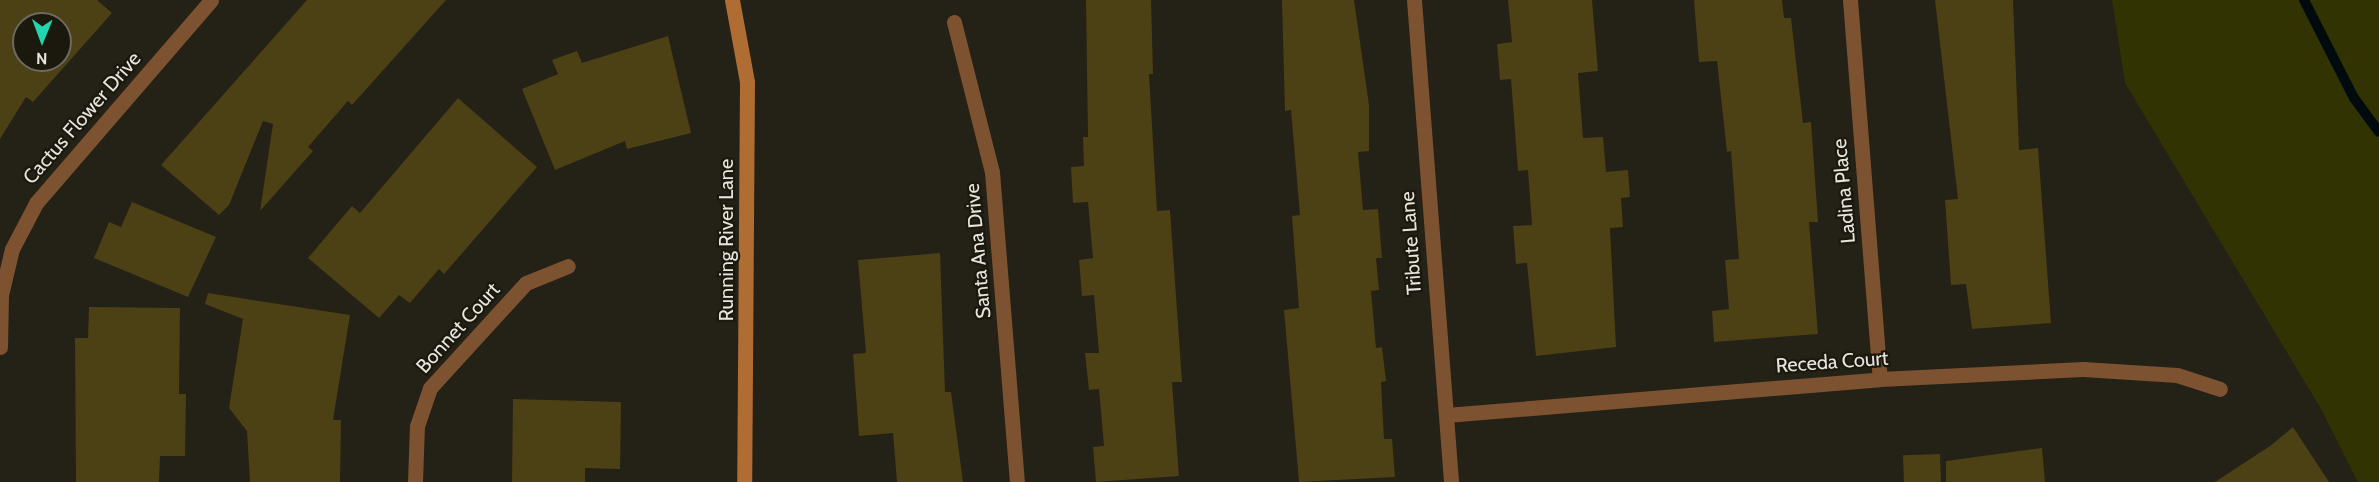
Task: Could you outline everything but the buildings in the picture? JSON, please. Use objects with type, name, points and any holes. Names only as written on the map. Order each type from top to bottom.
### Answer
[{"type":"street","name":"Cactus Flower Drive","points":[[0,346],[1,294],[10,260],[36,203],[211,0]]},
{"type":"street","name":"Running River Lane","points":[[732,0],[747,82],[744,482]]},
{"type":"street","name":"Tribute Lane","points":[[1414,0],[1451,482]]},
{"type":"street","name":"Ladina Place","points":[[1850,0],[1880,379]]},
{"type":"street","name":"Santa Ana Drive","points":[[954,22],[992,172],[1017,482]]},
{"type":"street","name":"Bonnet Court","points":[[415,482],[417,426],[430,388],[526,283],[568,266]]},
{"type":"street","name":"Receda Court","points":[[1446,415],[1880,379],[2126,369],[2176,375],[2220,389]]},
{"type":"shaded area","points":[[2112,0],[2379,0],[2379,482],[2358,482],[2321,409],[2125,83]]},
{"type":"waterway","points":[[2304,0],[2354,98],[2379,132]]}]
